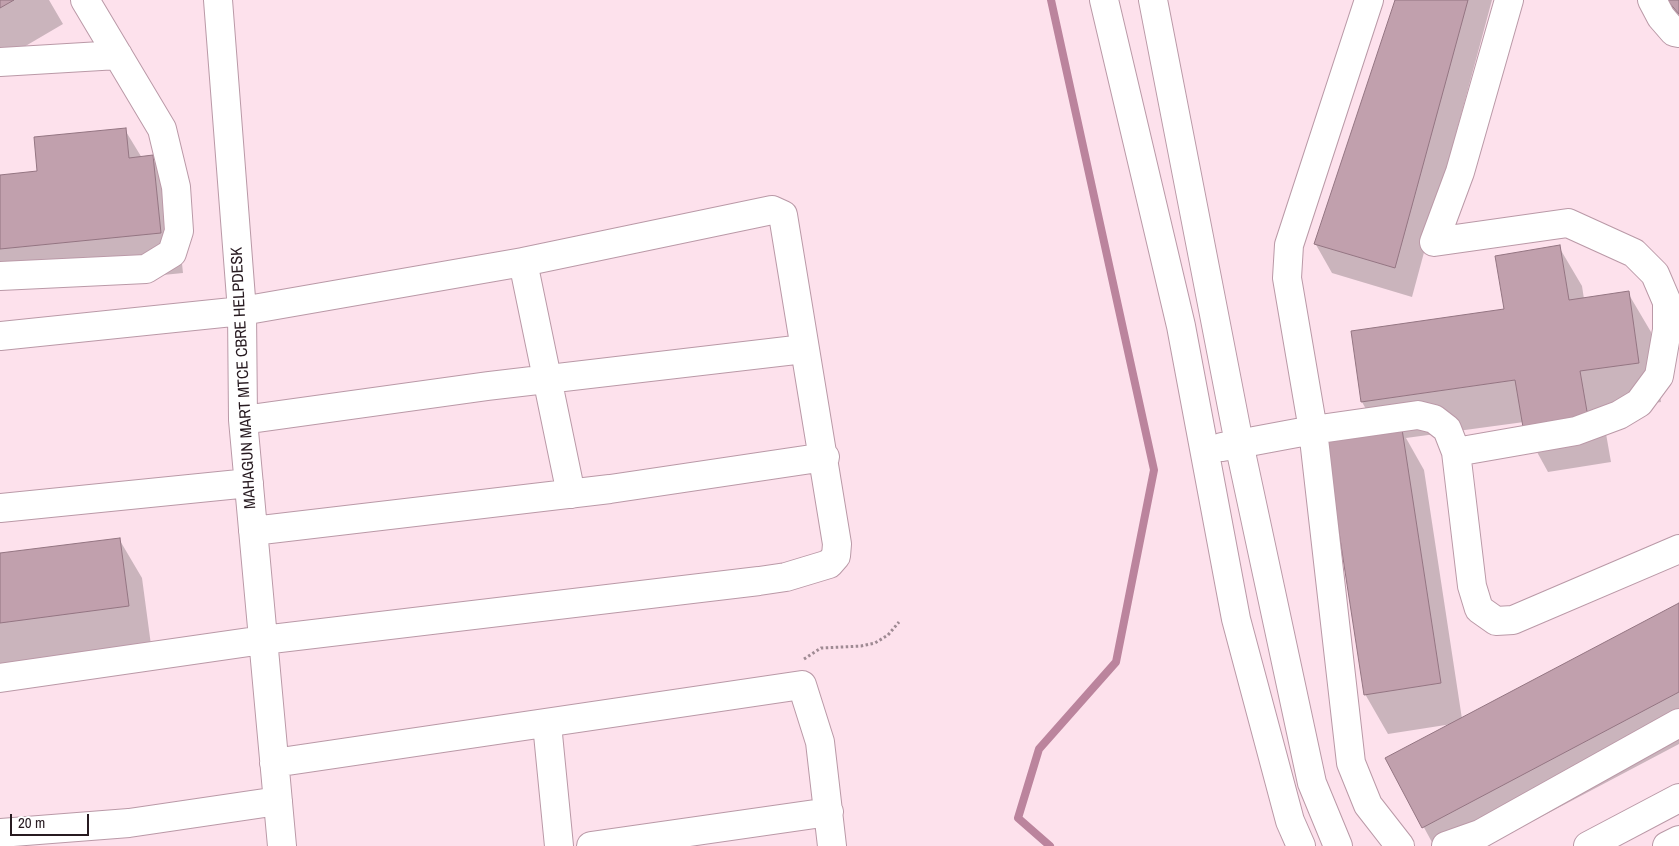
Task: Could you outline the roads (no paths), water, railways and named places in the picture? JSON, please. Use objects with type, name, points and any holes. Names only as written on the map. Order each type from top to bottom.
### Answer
[{"type":"street","points":[[0,276],[146,269],[172,253],[179,231],[177,196],[162,129],[85,0]]},
{"type":"street","name":"MAHAGUN MART MTCE CBRE HELPDESK","points":[[218,0],[242,311],[243,420],[282,846]]},
{"type":"street","points":[[1104,0],[1181,326],[1236,619],[1290,821],[1301,846]]},
{"type":"street","points":[[1153,0],[1240,443],[1312,783],[1338,846]]},
{"type":"street","points":[[1369,0],[1289,245],[1287,278],[1313,430],[1351,763],[1368,805],[1400,846]]},
{"type":"street","points":[[1456,452],[1576,431],[1619,415],[1639,403],[1659,376],[1667,330],[1667,302],[1655,274],[1634,253],[1568,223],[1434,242],[1460,172],[1509,0]]},
{"type":"street","points":[[1652,0],[1661,17],[1674,32],[1679,33]]},
{"type":"street","points":[[0,62],[118,55]]},
{"type":"street","points":[[0,336],[242,311],[523,262],[772,210],[783,215],[804,349],[825,457],[838,544],[836,556],[829,564],[786,577],[759,582],[263,640],[0,678]]},
{"type":"street","points":[[523,262],[571,494]]},
{"type":"street","points":[[243,420],[546,379],[804,349]]},
{"type":"street","points":[[1204,451],[1313,430],[1418,415],[1434,419],[1447,429],[1456,452],[1472,586],[1479,609],[1496,621],[1514,620],[1679,549]]},
{"type":"street","points":[[253,531],[571,494],[825,457]]},
{"type":"street","points":[[0,508],[249,483]]},
{"type":"street","points":[[274,763],[802,685],[820,742],[832,846]]},
{"type":"street","points":[[547,724],[559,846]]},
{"type":"street","points":[[1446,846],[1480,834],[1679,724]]},
{"type":"street","points":[[1588,846],[1679,798]]},
{"type":"street","points":[[0,833],[129,823],[278,801]]},
{"type":"street","points":[[591,846],[829,812]]},
{"type":"street","points":[[1667,846],[1679,840]]},
{"type":"waterway","points":[[1050,846],[1018,818],[1039,749],[1116,662],[1154,470],[1051,0]]}]
